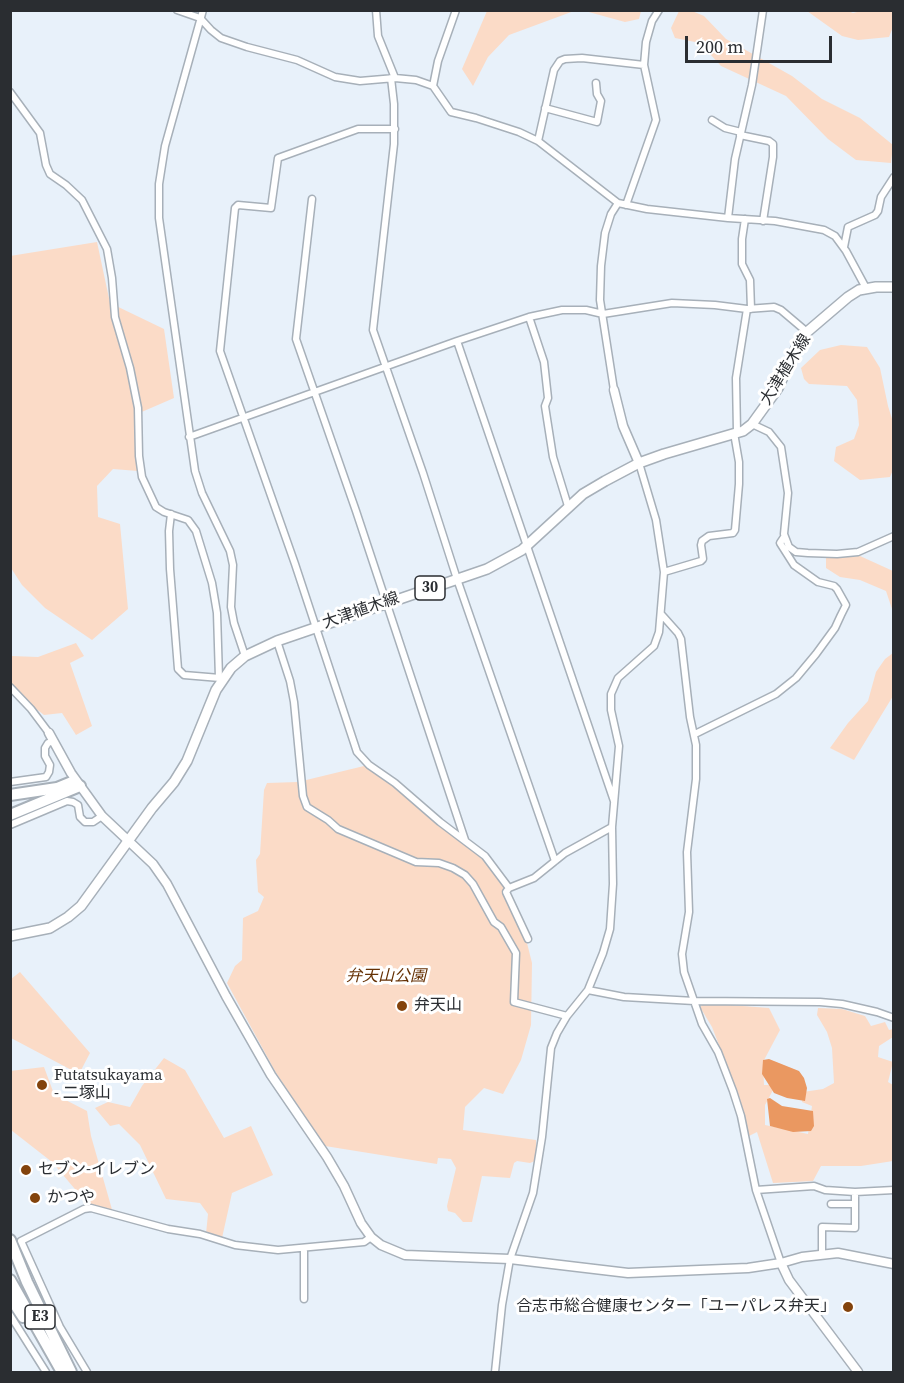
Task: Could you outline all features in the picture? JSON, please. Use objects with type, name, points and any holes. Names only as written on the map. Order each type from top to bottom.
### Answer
[{"type":"highway","points":[[10,795],[78,783]]},
{"type":"highway","points":[[13,820],[78,783]]},
{"type":"highway","points":[[10,1240],[27,1282],[71,1372]]},
{"type":"highway","name":"E3","points":[[10,1261],[71,1372]]},
{"type":"highway","name":"E3","points":[[10,1280],[61,1372]]},
{"type":"highway","points":[[10,1297],[61,1372]]},
{"type":"main road","name":"大津植木線","points":[[10,936],[50,928],[68,917],[89,897],[174,782],[187,761],[221,678],[245,656],[277,640],[487,569],[526,546],[583,494],[639,463],[736,433],[752,424],[778,387],[797,346],[807,332],[848,297],[866,288],[894,287]]},
{"type":"street","points":[[177,10],[200,18],[222,38],[297,60],[335,77],[360,81],[393,78],[417,80],[433,86],[451,112],[519,132],[538,141],[618,203],[824,230],[835,236],[844,247],[866,288]]},
{"type":"street","points":[[203,10],[165,146],[159,184],[160,227],[189,437],[198,483],[230,551],[233,565],[231,607],[245,656]]},
{"type":"street","points":[[376,10],[378,36],[393,78],[395,129],[373,330],[555,861]]},
{"type":"street","points":[[433,86],[438,61],[456,10]]},
{"type":"street","points":[[626,205],[656,120],[644,64],[646,42],[652,21],[659,10]]},
{"type":"street","points":[[728,219],[740,134],[752,85],[763,10]]},
{"type":"street","points":[[538,141],[554,70],[560,61],[582,58],[644,64]]},
{"type":"street","points":[[545,108],[597,122],[601,101],[597,94],[596,83]]},
{"type":"street","points":[[10,92],[40,133],[50,174],[82,200],[107,249],[115,316],[130,368],[138,408],[142,477],[156,507],[191,522],[203,551],[219,622],[221,678],[184,675],[178,669],[170,569],[171,514]]},
{"type":"street","points":[[712,120],[740,134],[773,144],[763,221]]},
{"type":"street","points":[[395,129],[357,129],[278,158],[271,208],[238,205],[235,208],[219,345],[357,752],[369,765],[395,783],[440,822],[485,856],[509,888]]},
{"type":"street","points":[[844,247],[848,226],[875,215],[881,197],[894,177]]},
{"type":"street","points":[[312,199],[296,339],[466,840]]},
{"type":"street","points":[[495,1372],[502,1305],[510,1259],[533,1193],[542,1137],[551,1048],[567,1016],[588,990],[610,929],[613,884],[612,827],[620,746],[611,710],[611,694],[623,672],[645,656],[654,646],[659,632],[661,614],[664,572],[654,512],[639,463],[623,426],[605,343],[600,300],[603,251],[611,214],[618,203]]},
{"type":"street","points":[[664,572],[701,561],[703,559],[702,541],[709,536],[735,530],[739,473],[736,378],[749,309],[750,280],[742,264],[745,219]]},
{"type":"street","points":[[189,437],[386,365],[529,317],[571,310],[586,310],[603,314],[672,303],[715,304],[749,309],[774,307],[781,310],[807,332]]},
{"type":"street","points":[[529,317],[544,362],[548,398],[545,406],[553,457],[568,506]]},
{"type":"street","points":[[457,341],[614,801]]},
{"type":"street","points":[[694,734],[777,694],[796,678],[835,627],[846,605],[834,586],[818,582],[794,565],[780,543],[784,537],[788,493],[781,447],[770,432],[752,424]]},
{"type":"street","points":[[784,537],[789,547],[796,552],[837,554],[858,552],[894,536]]},
{"type":"street","points":[[661,614],[681,639],[694,734],[696,779],[687,852],[689,912],[682,954],[684,972],[702,1024],[718,1052],[741,1116],[756,1190],[765,1222],[781,1263],[789,1280],[858,1372]]},
{"type":"street","points":[[277,640],[294,702],[303,796],[307,807],[338,829],[416,862],[439,863],[453,867],[465,875],[516,953],[514,1002],[567,1016]]},
{"type":"street","points":[[10,687],[49,733],[78,783],[102,816],[153,864],[167,884],[271,1075],[327,1157],[371,1237],[392,1251],[405,1255],[510,1259],[628,1273],[747,1268],[802,1257],[838,1253],[894,1264]]},
{"type":"street","points":[[10,782],[46,777],[50,768],[45,756],[45,748],[48,743],[54,741]]},
{"type":"street","points":[[13,820],[67,801],[73,801],[78,805],[80,817],[85,822],[93,822],[102,816]]},
{"type":"street","points":[[528,939],[506,892],[509,888],[534,878],[555,861],[612,827]]},
{"type":"street","points":[[588,990],[624,997],[694,1001],[820,1002],[877,1012],[894,1018]]},
{"type":"street","points":[[756,1190],[814,1186],[825,1190],[855,1192],[894,1190]]},
{"type":"street","points":[[822,1254],[822,1227],[855,1228],[855,1192]]},
{"type":"street","points":[[831,1204],[855,1204]]},
{"type":"street","points":[[87,1372],[47,1300],[21,1241],[84,1209],[91,1208],[168,1229],[200,1234],[235,1245],[278,1250],[364,1242],[371,1237]]},
{"type":"street","points":[[304,1248],[304,1299]]},
{"type":"street","points":[[10,1315],[46,1372]]},
{"type":"green space","points":[[487,10],[574,11],[509,35],[488,57],[473,86],[462,69]]},
{"type":"green space","points":[[585,11],[641,11],[639,19],[625,22]]},
{"type":"green space","points":[[679,11],[692,11],[704,16],[726,39],[792,76],[822,99],[860,118],[893,145],[891,163],[856,160],[828,139],[786,96],[721,66],[700,43],[675,38],[671,28]]},
{"type":"green space","points":[[807,11],[853,13],[893,11],[893,27],[889,37],[858,40],[842,36]]},
{"type":"green space","points":[[97,242],[110,303],[164,329],[174,398],[137,414],[138,471],[113,469],[97,486],[98,517],[120,524],[128,609],[92,640],[45,608],[22,585],[11,568],[10,256]]},
{"type":"green space","points":[[841,345],[867,347],[880,368],[893,422],[893,470],[890,477],[860,480],[834,461],[836,447],[854,439],[859,425],[857,400],[847,386],[809,384],[804,379],[801,368],[820,350]]},
{"type":"green space","points":[[860,556],[893,571],[893,612],[886,591],[860,580],[840,577],[826,568],[826,558]]},
{"type":"green space","points":[[76,643],[84,656],[70,663],[92,726],[76,735],[62,713],[44,715],[26,701],[11,684],[11,656],[38,657]]},
{"type":"green space","points":[[893,653],[893,696],[854,760],[830,748],[868,701],[876,672],[885,659]]},
{"type":"green space","name":"弁天山公園","points":[[364,766],[394,785],[484,858],[505,888],[527,943],[532,963],[531,1025],[521,1060],[503,1094],[484,1088],[465,1107],[463,1130],[536,1140],[537,1160],[530,1163],[517,1161],[514,1163],[510,1178],[482,1176],[472,1222],[463,1222],[455,1213],[448,1211],[447,1206],[456,1168],[451,1159],[438,1158],[437,1164],[325,1146],[276,1073],[227,983],[235,966],[242,960],[243,918],[258,911],[264,897],[258,892],[256,860],[260,854],[264,790],[267,783],[298,782]]},
{"type":"green space","points":[[20,972],[90,1053],[79,1074],[11,1038],[11,979]]},
{"type":"green space","points":[[704,1003],[769,1008],[780,1030],[763,1062],[764,1085],[772,1085],[773,1090],[765,1105],[765,1125],[808,1134],[812,1106],[802,1102],[803,1092],[823,1089],[834,1083],[832,1048],[827,1032],[817,1015],[818,1008],[842,1009],[865,1016],[871,1026],[885,1022],[889,1030],[893,1029],[893,1037],[879,1046],[878,1057],[893,1062],[888,1082],[893,1085],[893,1161],[861,1166],[821,1166],[813,1181],[773,1183],[757,1132],[749,1136],[736,1089],[712,1027],[700,1007]]},
{"type":"green space","points":[[164,1058],[185,1070],[224,1138],[251,1126],[273,1175],[232,1193],[222,1238],[206,1234],[208,1214],[200,1203],[166,1199],[140,1145],[119,1124],[110,1126],[95,1108],[108,1102],[130,1107],[142,1086]]},
{"type":"green space","points":[[44,1067],[54,1094],[87,1111],[91,1136],[113,1213],[91,1208],[52,1162],[11,1130],[10,1071]]},
{"type":"shaded area","points":[[769,1059],[799,1071],[807,1088],[805,1101],[774,1093],[762,1074],[763,1060]]},
{"type":"shaded area","points":[[770,1098],[782,1106],[813,1111],[814,1126],[811,1131],[793,1132],[770,1126],[767,1099]]},
{"type":"tunnel","points":[[10,808],[15,819]]},
{"type":"place","name":"弁天山","points":[[402,1006]]},
{"type":"place","name":"Futatsukayama - 二塚山","points":[[42,1085]]},
{"type":"place","name":"セブン-イレブン","points":[[26,1170]]},
{"type":"place","name":"かつや","points":[[35,1198]]},
{"type":"place","name":"合志市総合健康センター「ユーパレス弁天」","points":[[848,1307]]}]
